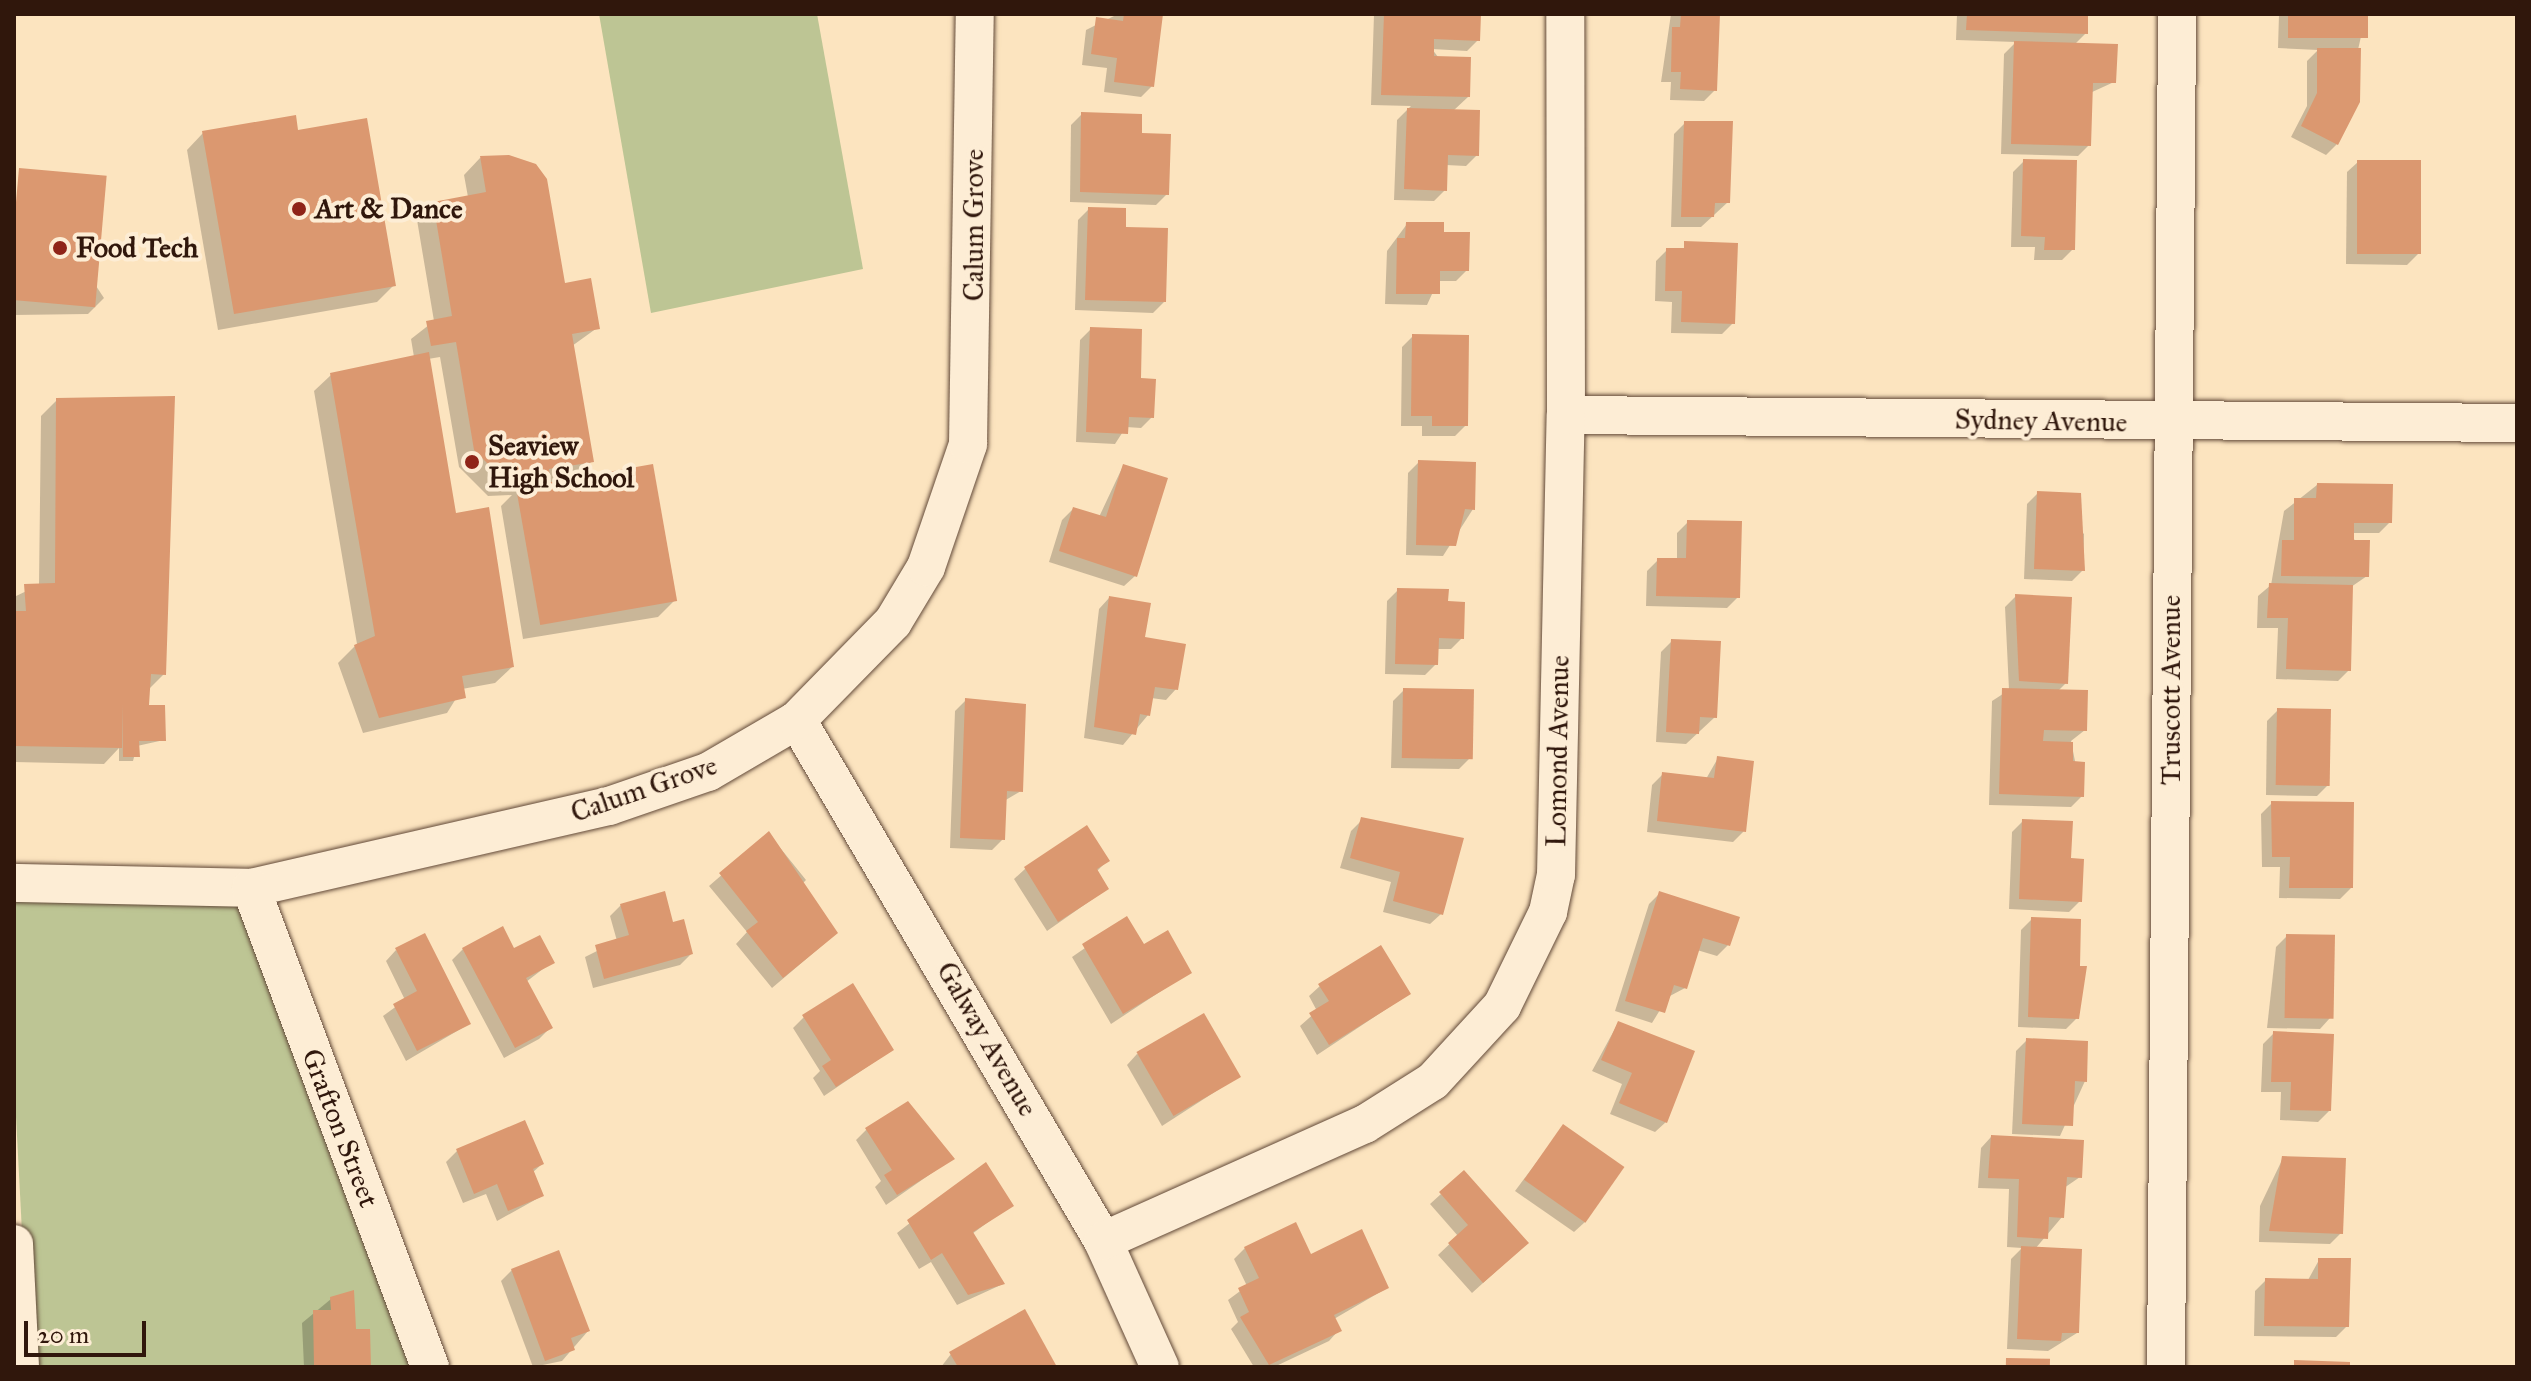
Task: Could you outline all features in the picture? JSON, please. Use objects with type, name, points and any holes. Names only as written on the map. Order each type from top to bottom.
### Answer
[{"type":"street","name":"Calum Grove","points":[[14,883],[251,888],[609,806],[708,772],[797,720],[893,622],[926,567],[968,444],[975,14]]},
{"type":"street","name":"Lomond Avenue","points":[[1103,1241],[1404,1101],[1481,1033],[1514,985],[1548,912],[1556,875],[1566,415],[1565,14]]},
{"type":"street","name":"Truscott Avenue","points":[[2166,1367],[2177,14]]},
{"type":"street","name":"Sydney Avenue","points":[[1566,415],[2517,423]]},
{"type":"street","name":"Galway Avenue","points":[[797,720],[1103,1241],[1160,1367]]},
{"type":"street","name":"Grafton Street","points":[[251,888],[430,1367]]},
{"type":"street","points":[[14,1244],[20,1367]]},
{"type":"green space","points":[[599,14],[817,14],[863,269],[651,313]]},
{"type":"green space","points":[[14,895],[242,899],[419,1367],[29,1367],[14,1078]]},
{"type":"building","points":[[1124,14],[1163,14],[1154,87],[1114,82],[1117,58],[1091,54],[1096,17],[1123,21]]},
{"type":"building","points":[[1384,14],[1481,14],[1480,41],[1434,39],[1434,56],[1471,57],[1470,97],[1381,95]]},
{"type":"building","points":[[1681,14],[1720,14],[1717,91],[1680,89],[1681,72],[1671,72],[1672,27],[1680,27]]},
{"type":"building","points":[[1967,14],[2088,14],[2088,34],[1966,30]]},
{"type":"building","points":[[2288,14],[2368,14],[2368,38],[2288,38]]},
{"type":"building","points":[[2014,41],[2118,44],[2116,83],[2093,83],[2091,146],[2011,144]]},
{"type":"building","points":[[2317,48],[2361,48],[2360,102],[2338,145],[2301,126],[2317,93]]},
{"type":"building","points":[[1407,108],[1480,110],[1479,156],[1448,155],[1447,191],[1404,189]]},
{"type":"building","points":[[1081,112],[1142,114],[1142,133],[1171,134],[1169,195],[1080,192]]},
{"type":"building","name":"Art & Dance","points":[[296,115],[298,130],[367,118],[396,286],[234,314],[202,131]]},
{"type":"building","points":[[1684,121],[1733,121],[1730,203],[1715,203],[1714,217],[1681,217]]},
{"type":"building","points":[[509,155],[536,164],[547,179],[565,283],[591,278],[600,329],[572,334],[594,462],[549,469],[550,478],[527,482],[505,481],[474,450],[456,342],[431,346],[426,321],[452,316],[433,202],[486,192],[480,156]]},
{"type":"building","points":[[2023,159],[2077,160],[2075,250],[2044,250],[2045,237],[2021,236]]},
{"type":"building","points":[[2357,160],[2421,160],[2421,254],[2357,254]]},
{"type":"building","name":"Food Tech","points":[[19,168],[107,176],[95,307],[14,300],[14,225]]},
{"type":"building","points":[[1088,207],[1126,208],[1126,227],[1168,228],[1166,302],[1085,300]]},
{"type":"building","points":[[1406,222],[1444,222],[1444,232],[1470,232],[1469,271],[1440,271],[1440,294],[1396,294],[1397,238],[1405,238]]},
{"type":"building","points":[[1684,241],[1738,243],[1735,324],[1681,322],[1682,291],[1665,291],[1666,248],[1684,248]]},
{"type":"building","points":[[1090,327],[1142,329],[1141,378],[1156,379],[1154,418],[1129,417],[1128,434],[1086,432]]},
{"type":"building","points":[[1412,334],[1469,335],[1468,426],[1432,426],[1432,416],[1411,416]]},
{"type":"building","points":[[429,352],[456,513],[489,507],[514,667],[462,676],[466,698],[379,718],[354,645],[375,636],[330,373]]},
{"type":"building","points":[[175,396],[166,675],[151,674],[149,705],[165,705],[166,741],[139,741],[140,757],[123,757],[122,704],[122,748],[14,746],[14,611],[26,611],[24,584],[55,583],[56,398]]},
{"type":"building","points":[[1418,460],[1476,462],[1475,510],[1465,509],[1456,546],[1416,545]]},
{"type":"building","points":[[653,464],[677,601],[540,625],[516,488]]},
{"type":"building","points":[[1123,464],[1168,478],[1137,577],[1059,551],[1073,507],[1106,517]]},
{"type":"building","points":[[2317,483],[2393,484],[2392,523],[2354,523],[2354,540],[2370,540],[2369,577],[2281,576],[2282,540],[2294,540],[2294,498],[2316,498]]},
{"type":"building","points":[[2037,491],[2081,493],[2085,571],[2034,569]]},
{"type":"building","points":[[1687,520],[1742,521],[1740,598],[1656,596],[1657,558],[1686,558]]},
{"type":"building","points":[[2269,583],[2353,585],[2351,671],[2286,669],[2288,618],[2267,618]]},
{"type":"building","points":[[1397,588],[1449,589],[1448,601],[1465,602],[1464,639],[1439,638],[1438,665],[1395,664]]},
{"type":"building","points":[[2015,594],[2072,597],[2068,684],[2019,681]]},
{"type":"building","points":[[1109,596],[1151,603],[1145,637],[1186,644],[1178,690],[1155,687],[1150,716],[1140,714],[1136,735],[1094,727]]},
{"type":"building","points":[[1671,639],[1721,641],[1717,718],[1700,717],[1699,734],[1666,732]]},
{"type":"building","points":[[1403,688],[1474,689],[1473,759],[1402,758]]},
{"type":"building","points":[[2002,688],[2088,690],[2087,731],[2044,730],[2043,741],[2073,742],[2073,761],[2085,762],[2084,797],[1999,794]]},
{"type":"building","points":[[965,698],[1026,704],[1023,792],[1007,791],[1005,840],[960,838]]},
{"type":"building","points":[[2277,708],[2331,709],[2330,786],[2276,785]]},
{"type":"building","points":[[1717,756],[1754,761],[1746,832],[1657,821],[1662,772],[1714,778]]},
{"type":"building","points":[[2271,801],[2354,802],[2353,888],[2289,888],[2290,857],[2272,857]]},
{"type":"building","points":[[1361,817],[1464,838],[1443,915],[1393,901],[1400,872],[1350,858]]},
{"type":"building","points":[[2022,819],[2073,821],[2071,858],[2084,859],[2082,902],[2019,899]]},
{"type":"building","points":[[1087,825],[1110,861],[1097,869],[1109,889],[1058,922],[1024,867]]},
{"type":"building","points":[[769,831],[838,933],[783,978],[746,931],[758,922],[719,873]]},
{"type":"building","points":[[665,891],[673,922],[684,919],[693,954],[604,979],[595,945],[629,935],[620,904]]},
{"type":"building","points":[[1659,891],[1740,917],[1730,946],[1703,938],[1687,989],[1674,985],[1665,1013],[1625,1001]]},
{"type":"building","points":[[1127,916],[1144,944],[1168,930],[1192,973],[1123,1014],[1082,944]]},
{"type":"building","points":[[2031,917],[2081,919],[2080,966],[2087,966],[2079,1019],[2028,1017]]},
{"type":"building","points":[[503,926],[514,948],[540,935],[555,963],[526,978],[553,1028],[515,1048],[462,948]]},
{"type":"building","points":[[425,933],[471,1024],[417,1051],[393,1004],[417,991],[395,948]]},
{"type":"building","points":[[2286,934],[2335,935],[2334,1019],[2285,1018]]},
{"type":"building","points":[[1381,945],[1411,994],[1329,1045],[1309,1013],[1329,1001],[1318,984]]},
{"type":"building","points":[[853,983],[894,1050],[836,1087],[822,1066],[831,1060],[802,1015]]},
{"type":"building","points":[[1204,1013],[1241,1077],[1173,1116],[1136,1052]]},
{"type":"building","points":[[1618,1021],[1695,1051],[1667,1123],[1619,1103],[1632,1073],[1601,1060]]},
{"type":"building","points":[[2273,1031],[2334,1034],[2331,1111],[2290,1110],[2291,1082],[2271,1082]]},
{"type":"building","points":[[2026,1038],[2088,1041],[2087,1082],[2075,1081],[2073,1126],[2022,1124]]},
{"type":"building","points":[[908,1101],[955,1159],[897,1195],[884,1175],[892,1170],[865,1128]]},
{"type":"building","points":[[525,1120],[544,1164],[533,1169],[544,1196],[508,1211],[497,1184],[474,1194],[456,1149]]},
{"type":"building","points":[[1563,1124],[1624,1167],[1585,1223],[1524,1180]]},
{"type":"building","points":[[1991,1135],[2084,1140],[2082,1178],[2067,1177],[2064,1218],[2049,1217],[2048,1239],[2017,1237],[2019,1179],[1988,1178]]},
{"type":"building","points":[[2282,1156],[2346,1158],[2343,1234],[2269,1231]]},
{"type":"building","points":[[986,1162],[1014,1206],[973,1232],[1005,1284],[968,1295],[942,1253],[931,1260],[907,1220]]},
{"type":"building","points":[[1464,1170],[1529,1243],[1483,1283],[1448,1243],[1468,1225],[1439,1192]]},
{"type":"building","points":[[1296,1222],[1311,1254],[1362,1229],[1389,1288],[1334,1315],[1342,1331],[1269,1365],[1240,1317],[1249,1312],[1238,1288],[1259,1278],[1244,1247]]},
{"type":"building","points":[[2021,1246],[2082,1249],[2079,1333],[2062,1333],[2061,1341],[2017,1339]]},
{"type":"building","points":[[559,1250],[590,1331],[571,1338],[575,1350],[545,1361],[511,1269]]},
{"type":"building","points":[[2318,1258],[2351,1258],[2349,1327],[2264,1326],[2265,1278],[2318,1279]]},
{"type":"building","points":[[354,1290],[356,1329],[370,1329],[371,1367],[314,1367],[313,1310],[331,1310],[330,1297]]},
{"type":"building","points":[[1025,1309],[1057,1367],[958,1367],[949,1352]]},
{"type":"building","points":[[2006,1358],[2050,1359],[2050,1367],[2006,1367]]},
{"type":"building","points":[[2294,1360],[2350,1362],[2350,1367],[2294,1367]]},
{"type":"place","name":"Art & Dance","points":[[299,209]]},
{"type":"place","name":"Food Tech","points":[[60,248]]},
{"type":"place","name":"Seaview High School","points":[[472,462]]}]
